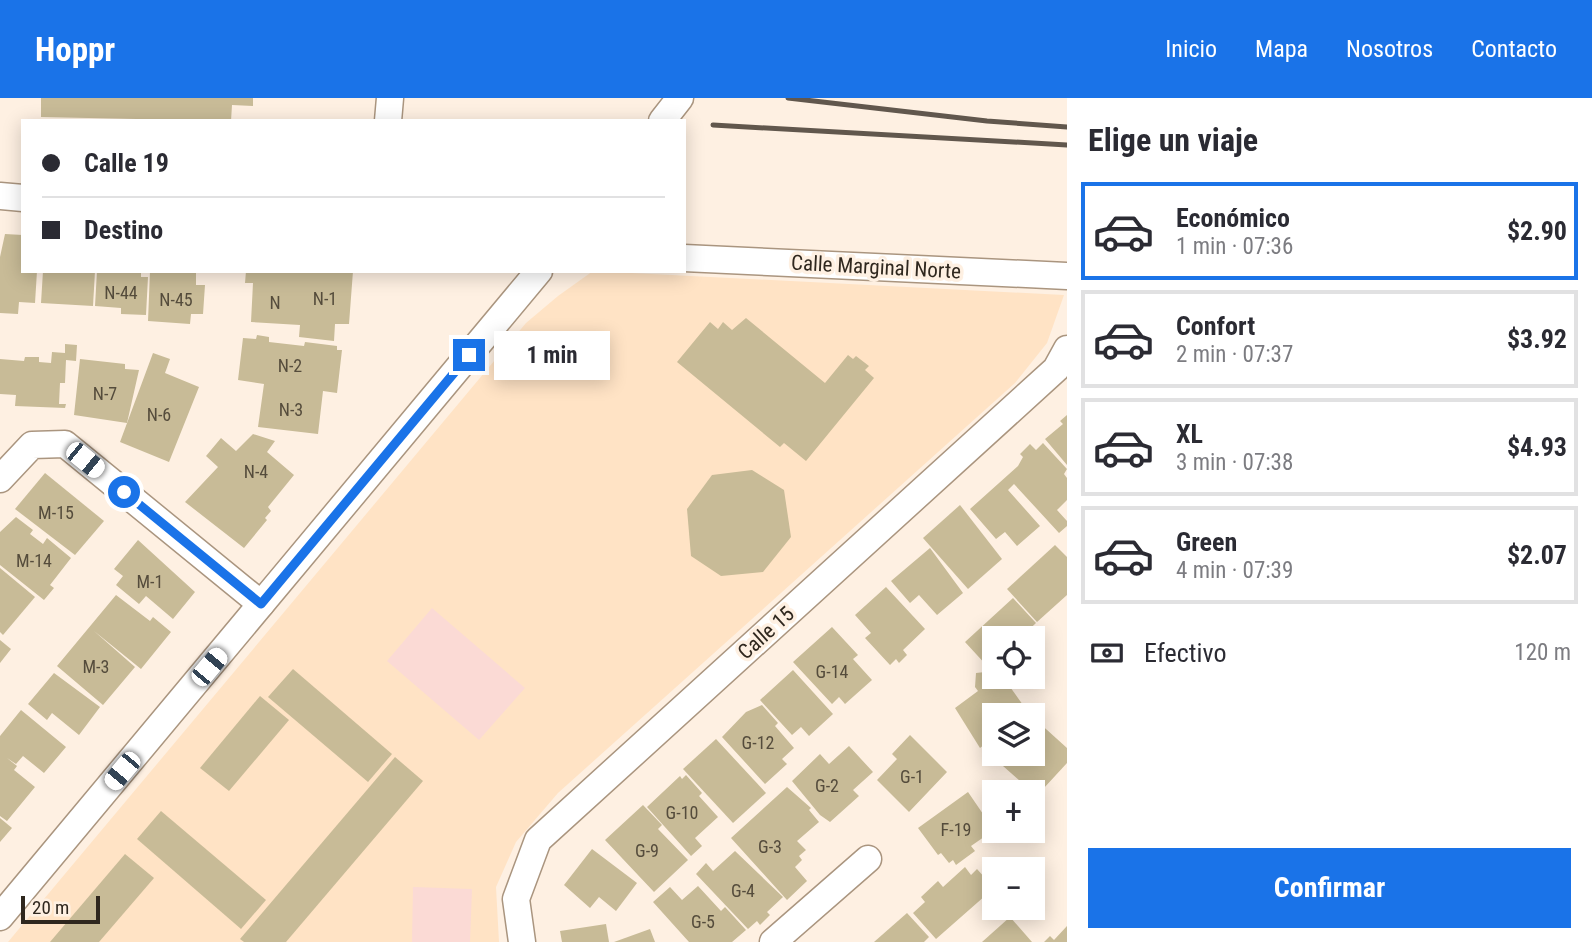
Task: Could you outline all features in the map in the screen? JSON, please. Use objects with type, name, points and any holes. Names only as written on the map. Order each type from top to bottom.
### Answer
[{"type":"street","points":[[388,119],[390,98]]},
{"type":"street","points":[[664,119],[680,98]]},
{"type":"street","points":[[0,196],[21,198]]},
{"type":"street","name":"Calle Marginal Norte","points":[[686,258],[1067,276]]},
{"type":"street","points":[[0,917],[537,273]]},
{"type":"street","name":"Calle 15","points":[[522,942],[516,899],[538,840],[1056,369],[1067,349]]},
{"type":"street","points":[[0,479],[32,445],[65,444],[261,604]]},
{"type":"street","points":[[773,942],[868,859]]},
{"type":"shaded area","points":[[590,273],[1064,295],[1047,343],[1015,383],[558,793],[516,842],[496,887],[499,942],[8,942],[526,323]]},
{"type":"shaded area","points":[[432,608],[525,688],[479,740],[387,661]]},
{"type":"shaded area","points":[[413,887],[472,889],[470,942],[412,942]]},
{"type":"building","points":[[41,98],[253,98],[253,106],[232,105],[231,119],[41,117]]},
{"type":"building","points":[[5,234],[21,235],[21,273],[37,273],[35,303],[19,302],[18,314],[0,313],[0,257]]},
{"type":"building","points":[[43,273],[95,273],[93,306],[41,303]]},
{"type":"building","points":[[97,273],[141,273],[141,277],[148,277],[146,315],[121,314],[121,308],[95,306]]},
{"type":"building","points":[[150,273],[196,273],[196,285],[205,285],[203,314],[191,314],[190,324],[148,321]]},
{"type":"building","points":[[246,273],[353,273],[349,324],[335,324],[334,341],[299,337],[300,325],[251,322],[253,283],[245,283]]},
{"type":"building","points":[[746,318],[825,383],[848,355],[853,359],[856,356],[869,366],[865,370],[874,378],[806,461],[784,443],[780,447],[677,362],[710,322],[718,329],[723,322],[732,330]]},
{"type":"building","points":[[257,335],[269,337],[269,342],[304,346],[305,342],[337,346],[337,350],[342,350],[337,393],[323,391],[318,434],[258,427],[264,384],[238,380],[243,338],[256,339]]},
{"type":"building","points":[[65,344],[77,345],[76,361],[66,360],[65,383],[60,383],[59,404],[66,404],[65,408],[15,406],[16,395],[0,394],[0,359],[24,361],[25,357],[39,357],[39,362],[51,363],[52,352],[65,353]]},
{"type":"building","points":[[153,353],[170,359],[165,373],[199,387],[169,462],[120,442]]},
{"type":"building","points":[[80,359],[125,364],[125,369],[139,370],[127,423],[74,415]]},
{"type":"building","points":[[1067,415],[1067,465],[1045,439],[1063,424],[1060,421]]},
{"type":"building","points":[[253,434],[275,441],[267,452],[294,475],[268,507],[271,511],[265,518],[267,520],[244,548],[185,502],[218,467],[206,456],[221,438],[236,451]]},
{"type":"building","points":[[1043,443],[1067,469],[1064,474],[1067,478],[1067,500],[1057,510],[1067,521],[1067,526],[1059,533],[1014,484],[1008,490],[1040,526],[1017,546],[1005,532],[996,539],[970,509],[1018,466],[1023,457],[1020,454],[1030,444],[1036,450]]},
{"type":"building","points":[[752,470],[784,490],[791,537],[763,572],[721,576],[691,556],[687,509],[712,475]]},
{"type":"building","points":[[45,473],[104,521],[75,555],[15,509]]},
{"type":"building","points":[[960,505],[1002,559],[968,589],[923,538]]},
{"type":"building","points":[[16,517],[33,530],[30,534],[43,544],[47,538],[71,558],[50,585],[54,588],[44,600],[0,565],[0,532]]},
{"type":"building","points":[[138,540],[195,592],[173,619],[146,596],[139,604],[116,585],[123,576],[114,569]]},
{"type":"building","points":[[1055,545],[1067,557],[1067,595],[1037,622],[1007,589]]},
{"type":"building","points":[[930,548],[963,593],[937,615],[919,595],[910,603],[891,581]]},
{"type":"building","points":[[0,568],[35,597],[3,635],[0,632]]},
{"type":"building","points":[[886,587],[925,629],[903,650],[907,655],[899,663],[896,659],[890,665],[865,638],[871,633],[855,615]]},
{"type":"building","points":[[116,595],[150,621],[153,617],[171,632],[141,669],[94,631],[135,667],[103,705],[57,666]]},
{"type":"building","points":[[1013,598],[1036,623],[1033,626],[982,626]]},
{"type":"building","points":[[982,626],[982,660],[965,642]]},
{"type":"building","points":[[832,627],[858,655],[853,659],[872,680],[845,704],[839,697],[832,704],[793,662]]},
{"type":"building","points":[[0,640],[11,649],[0,663]]},
{"type":"building","points":[[293,669],[392,754],[368,782],[268,697]]},
{"type":"building","points":[[793,670],[833,714],[809,736],[801,727],[792,735],[760,700]]},
{"type":"building","points":[[982,672],[982,689],[1012,689],[1022,703],[982,703],[980,748],[955,708],[978,691],[975,687],[976,673]]},
{"type":"building","points":[[54,673],[100,707],[79,735],[52,713],[47,720],[28,704]]},
{"type":"building","points":[[260,696],[289,720],[229,791],[200,768]]},
{"type":"building","points":[[762,705],[778,723],[775,726],[794,748],[782,759],[787,764],[765,784],[722,737],[746,712]]},
{"type":"building","points":[[21,710],[66,747],[44,773],[23,756],[16,764],[7,758],[17,766],[14,770],[35,787],[7,821],[0,816],[0,736]]},
{"type":"building","points":[[1045,728],[1067,748],[1067,763],[1045,787],[1045,780],[1019,780],[1003,766],[1045,766]]},
{"type":"building","points":[[910,735],[947,772],[909,812],[877,780],[897,759],[892,754]]},
{"type":"building","points":[[716,739],[766,793],[733,823],[683,769]]},
{"type":"building","points":[[849,746],[873,772],[853,790],[859,796],[830,822],[820,815],[792,781],[820,754],[829,764]]},
{"type":"building","points":[[395,757],[423,781],[286,942],[244,942],[240,939]]},
{"type":"building","points":[[686,775],[702,793],[699,796],[718,817],[695,838],[702,846],[691,856],[647,807],[680,776],[682,779]]},
{"type":"building","points":[[787,787],[811,808],[809,810],[819,822],[797,841],[806,850],[799,856],[802,860],[795,867],[807,881],[787,900],[731,838]]},
{"type":"building","points":[[968,792],[982,812],[982,838],[971,846],[975,851],[956,865],[953,860],[949,863],[941,853],[938,855],[918,828]]},
{"type":"building","points":[[643,805],[662,825],[658,829],[688,860],[654,892],[605,840]]},
{"type":"building","points":[[161,811],[266,900],[241,929],[137,839]]},
{"type":"building","points":[[0,818],[12,828],[0,842]]},
{"type":"building","points":[[592,849],[637,883],[616,911],[599,897],[590,908],[564,885]]},
{"type":"building","points":[[735,851],[783,897],[767,912],[770,915],[760,925],[757,921],[748,929],[696,874],[706,863],[713,871]]},
{"type":"building","points":[[125,854],[154,878],[99,942],[50,942]]},
{"type":"building","points":[[965,867],[971,875],[977,869],[982,875],[982,899],[936,939],[913,913],[925,902],[921,897],[938,881],[943,887]]},
{"type":"building","points":[[698,886],[721,911],[725,907],[746,930],[732,942],[689,942],[653,902],[670,887],[682,900]]},
{"type":"building","points":[[907,913],[929,937],[924,942],[874,942]]},
{"type":"building","points":[[1007,920],[1013,920],[1032,942],[982,942]]},
{"type":"building","points":[[606,924],[609,942],[562,942],[560,931]]},
{"type":"building","points":[[1067,926],[1067,942],[1044,942],[1050,936],[1054,940]]},
{"type":"building","points":[[650,929],[655,942],[614,942]]},
{"type":"railway","points":[[788,98],[987,121],[1067,127]]},
{"type":"railway","points":[[713,125],[1067,145]]},
{"type":"route","points":[[124,492],[261,604],[469,355]]}]
